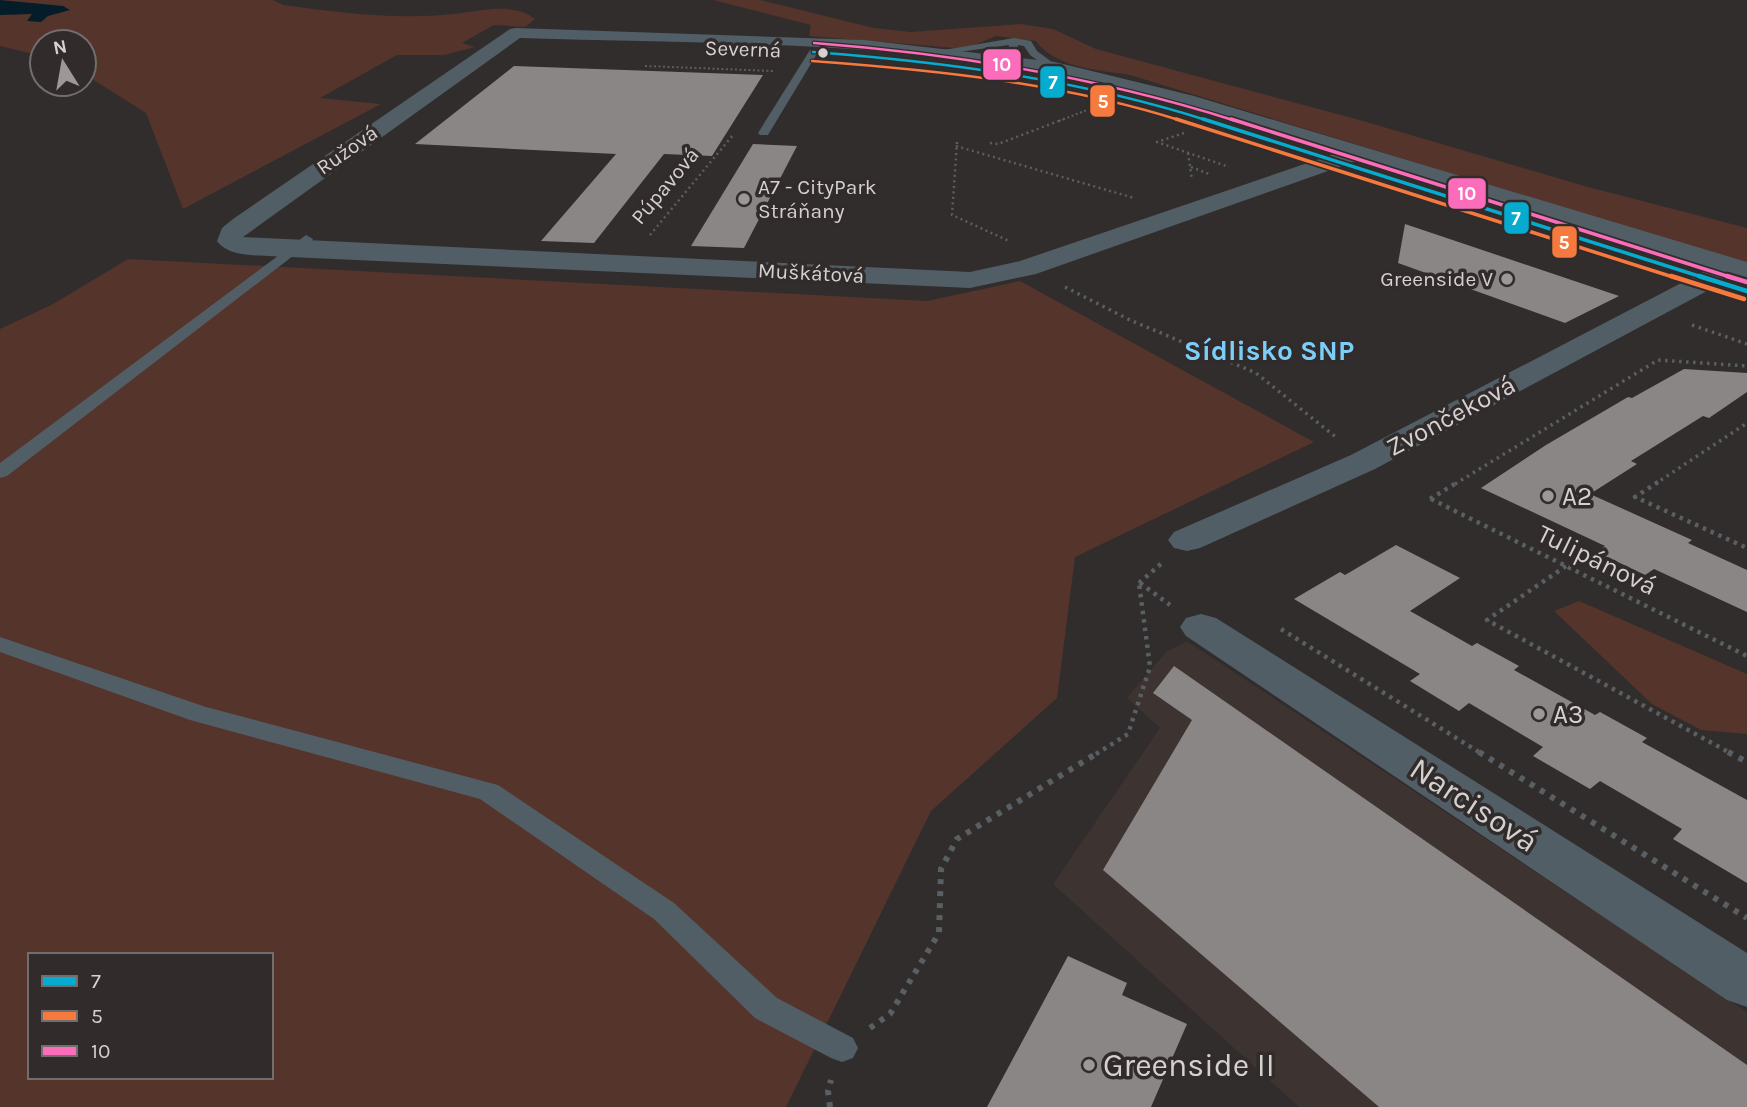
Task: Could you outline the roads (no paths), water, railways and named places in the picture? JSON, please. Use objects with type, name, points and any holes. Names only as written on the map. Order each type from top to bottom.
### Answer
[{"type":"street","name":"Severná","points":[[510,37],[816,47],[1008,57],[1121,82],[1360,152],[1729,273],[1747,292]]},
{"type":"street","name":"Ružová","points":[[289,245],[242,246],[230,241],[231,233],[510,37]]},
{"type":"street","name":"Severná","points":[[816,47],[899,57],[1008,57],[1084,85],[1334,160],[1729,273]]},
{"type":"street","name":"Muškátová","points":[[289,245],[937,281],[970,280],[1039,264],[1360,152]]},
{"type":"street","name":"Zvončeková","points":[[1187,540],[1363,462],[1729,273]]},
{"type":"street","name":"Narcisová","points":[[1201,627],[1747,983]]},
{"type":"lane","points":[[764,133],[816,47]]},
{"type":"lane","points":[[0,472],[289,245]]},
{"type":"lane","points":[[0,644],[198,714],[489,792],[664,911],[766,1008],[842,1048]]},
{"type":"water","points":[[0,0],[63,6],[70,10],[48,16],[41,22],[27,21],[32,14],[0,15]]},
{"type":"place","name":"A7 - CityPark Stráňany","points":[[744,199]]},
{"type":"place","name":"Greenside V","points":[[1507,279]]},
{"type":"place","name":"A2","points":[[1548,496]]},
{"type":"place","name":"A3","points":[[1539,714]]},
{"type":"place","name":"Greenside II","points":[[1089,1065]]},
{"type":"district","name":"Sídlisko SNP","points":[[1269,350]]}]
